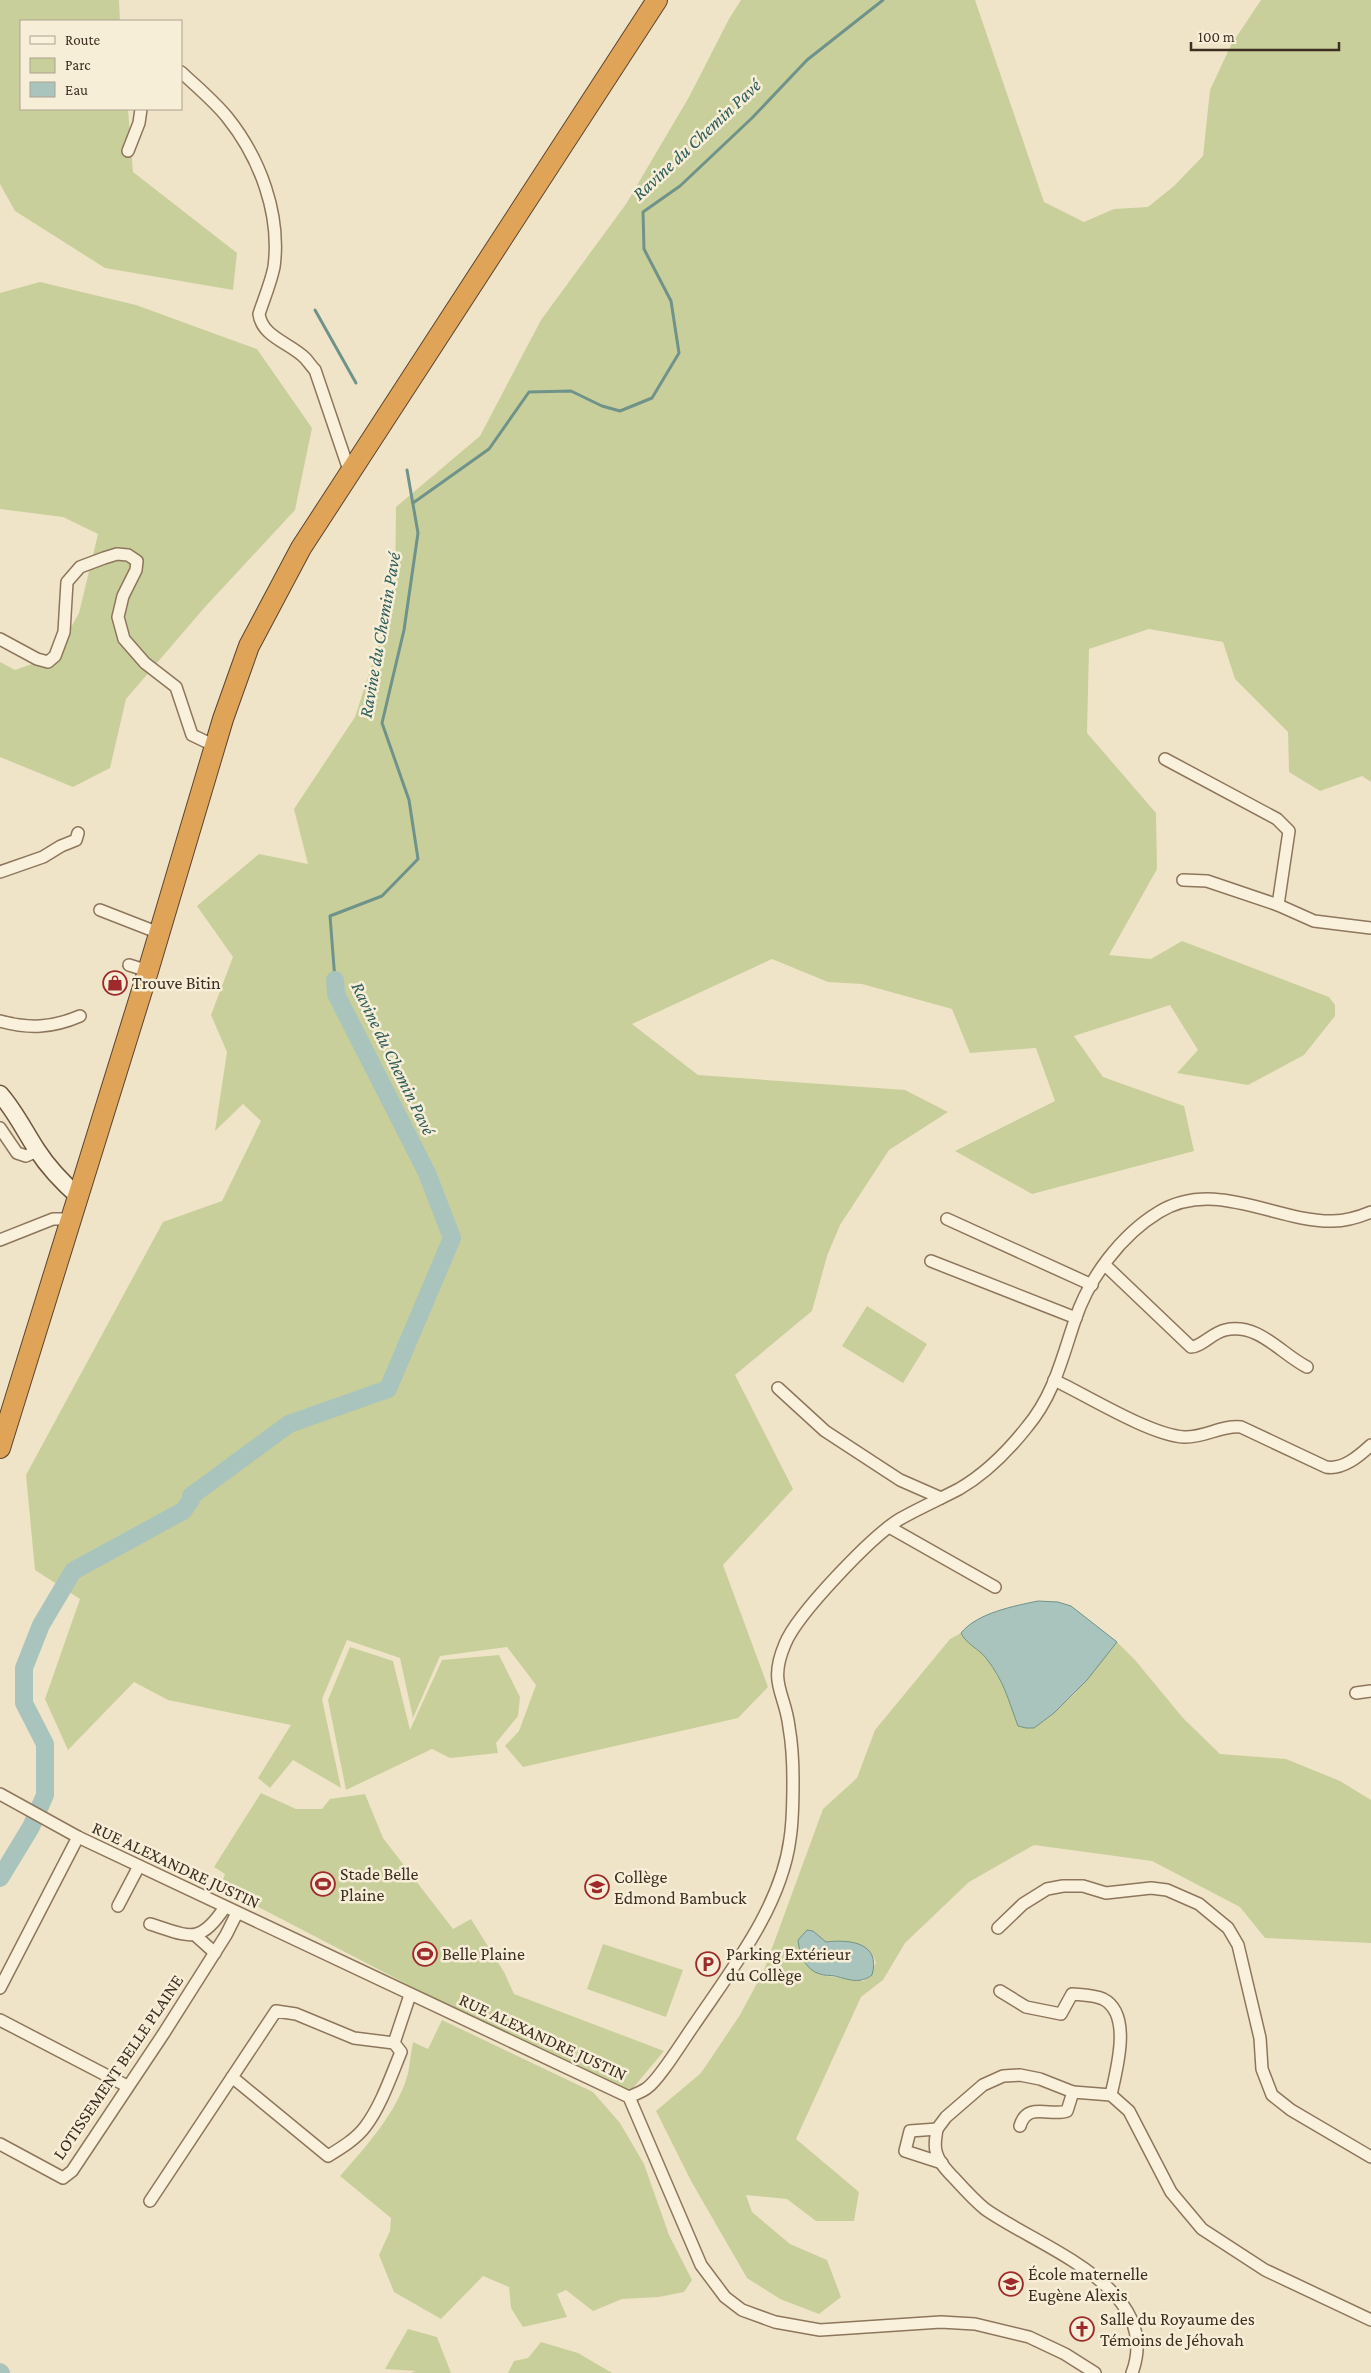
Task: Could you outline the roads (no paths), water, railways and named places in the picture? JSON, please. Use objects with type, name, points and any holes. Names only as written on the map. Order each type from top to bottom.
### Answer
[{"type":"highway","points":[[0,1448],[78,1197],[139,968],[159,934],[215,746],[249,646],[302,548],[657,0]]},
{"type":"main road","points":[[0,1094],[15,1110],[37,1151],[63,1183],[78,1197]]},
{"type":"street","points":[[182,73],[226,116],[243,139],[265,184],[275,222],[274,267],[259,314],[260,319],[267,331],[304,358],[314,370],[350,473]]},
{"type":"street","points":[[128,151],[139,123],[141,110]]},
{"type":"street","points":[[0,639],[38,659],[48,662],[55,656],[64,632],[67,582],[80,567],[117,554],[128,555],[137,561],[136,570],[122,596],[118,618],[124,639],[145,663],[176,687],[192,735],[215,746]]},
{"type":"street","points":[[1165,759],[1277,818],[1289,831],[1278,905]]},
{"type":"street","points":[[0,872],[43,857],[61,846],[76,840],[78,833]]},
{"type":"street","points":[[1183,880],[1207,880],[1278,905],[1314,921],[1371,928]]},
{"type":"street","points":[[100,910],[159,934]]},
{"type":"street","points":[[0,1021],[22,1027],[63,1024],[80,1016]]},
{"type":"street","points":[[0,1128],[17,1153],[26,1156],[37,1151]]},
{"type":"street","points":[[629,2097],[650,2087],[757,1931],[778,1882],[790,1842],[793,1777],[789,1724],[776,1676],[783,1648],[789,1634],[809,1608],[889,1527],[984,1471],[1010,1447],[1040,1409],[1064,1358],[1076,1318],[1092,1285],[1105,1265],[1129,1236],[1144,1223],[1173,1206],[1191,1201],[1227,1200],[1330,1222],[1354,1218],[1371,1212]]},
{"type":"street","points":[[0,1240],[53,1219],[71,1219]]},
{"type":"street","points":[[948,1219],[1092,1285]]},
{"type":"street","points":[[931,1261],[1076,1318]]},
{"type":"street","points":[[1105,1265],[1191,1347],[1220,1332],[1241,1330],[1275,1344],[1307,1367]]},
{"type":"street","points":[[1054,1380],[1167,1434],[1198,1436],[1226,1428],[1241,1427],[1326,1467],[1332,1468],[1344,1465],[1371,1445]]},
{"type":"street","points":[[778,1388],[825,1431],[900,1480],[941,1498]]},
{"type":"street","points":[[889,1527],[995,1587]]},
{"type":"street","points":[[1356,1694],[1371,1691]]},
{"type":"street","name":"RUE ALEXANDRE JUSTIN","points":[[0,1794],[78,1837],[629,2097],[701,2265],[725,2297],[742,2310],[775,2322],[820,2330],[941,2322],[975,2324],[1029,2338],[1065,2354],[1095,2373]]},
{"type":"street","points":[[0,1988],[78,1837]]},
{"type":"street","points":[[118,1906],[139,1866]]},
{"type":"street","points":[[998,1928],[1024,1904],[1046,1889],[1063,1886],[1083,1886],[1106,1893],[1159,1889],[1199,1904],[1228,1928],[1238,1945],[1260,2038],[1262,2069],[1272,2094],[1291,2110],[1371,2156]]},
{"type":"street","points":[[150,1924],[189,1935],[200,1934],[216,1921],[225,1907]]},
{"type":"street","name":"LOTISSEMENT BELLE PLAINE","points":[[0,2144],[63,2178],[72,2171],[164,2033],[237,1913]]},
{"type":"street","points":[[195,1935],[215,1952]]},
{"type":"street","points":[[1000,1991],[1026,2006],[1061,2014],[1072,1994],[1100,1998],[1109,2003],[1120,2023],[1121,2034],[1111,2095]]},
{"type":"street","points":[[394,2043],[410,1995]]},
{"type":"street","points":[[150,2201],[232,2077],[276,2012],[296,2014],[354,2038],[394,2043],[401,2052],[384,2091],[365,2126],[344,2146],[328,2156],[232,2077]]},
{"type":"street","points":[[0,2020],[127,2086]]},
{"type":"street","points":[[1132,2373],[1138,2349],[1136,2331],[1131,2319],[1113,2293],[1089,2271],[986,2210],[966,2191],[942,2163],[936,2152],[937,2129],[946,2118],[984,2085],[1003,2076],[1020,2075],[1073,2092],[1111,2095],[1129,2111],[1171,2192],[1202,2229],[1265,2270],[1371,2320]]},
{"type":"street","points":[[1020,2126],[1024,2117],[1035,2111],[1067,2111],[1073,2092]]},
{"type":"street","points":[[937,2129],[910,2131],[905,2151],[942,2163]]},
{"type":"water","points":[[1038,1601],[1058,1602],[1071,1606],[1117,1642],[1087,1680],[1054,1713],[1034,1728],[1026,1728],[1018,1726],[1005,1690],[992,1666],[961,1633],[976,1620],[986,1615]]},
{"type":"water","points":[[807,1930],[813,1931],[826,1942],[845,1941],[862,1945],[872,1956],[874,1964],[872,1975],[863,1980],[855,1980],[822,1975],[810,1969],[801,1955],[798,1940]]},
{"type":"waterway","name":"Ravine du Chemin Pavé","points":[[413,503],[489,449],[529,392],[571,391],[602,406],[620,411],[652,398],[679,353],[671,301],[644,249],[643,212],[680,186],[752,118],[807,60],[883,0]]},
{"type":"waterway","points":[[315,310],[356,383]]},
{"type":"waterway","name":"Ravine du Chemin Pavé","points":[[335,980],[330,916],[382,896],[418,859],[409,800],[382,723],[404,630],[418,533],[407,470]]},
{"type":"waterway","name":"Ravine du Chemin Pavé","points":[[0,1878],[31,1827],[45,1795],[45,1744],[24,1703],[24,1668],[41,1625],[73,1571],[183,1511],[191,1500],[191,1496],[289,1424],[388,1389],[452,1238],[427,1173],[336,994],[335,980]]},
{"type":"place","name":"Trouve Bitin","points":[[115,983]]},
{"type":"place","name":"Stade Belle Plaine","points":[[323,1884]]},
{"type":"place","name":"Collège Edmond Bambuck","points":[[597,1887]]},
{"type":"place","name":"Belle Plaine","points":[[425,1954]]},
{"type":"place","name":"Parking Extérieur du Collège","points":[[708,1964]]},
{"type":"place","name":"École maternelle Eugène Alexis","points":[[1011,2284]]},
{"type":"place","name":"Salle du Royaume des Témoins de Jéhovah","points":[[1082,2329]]}]
